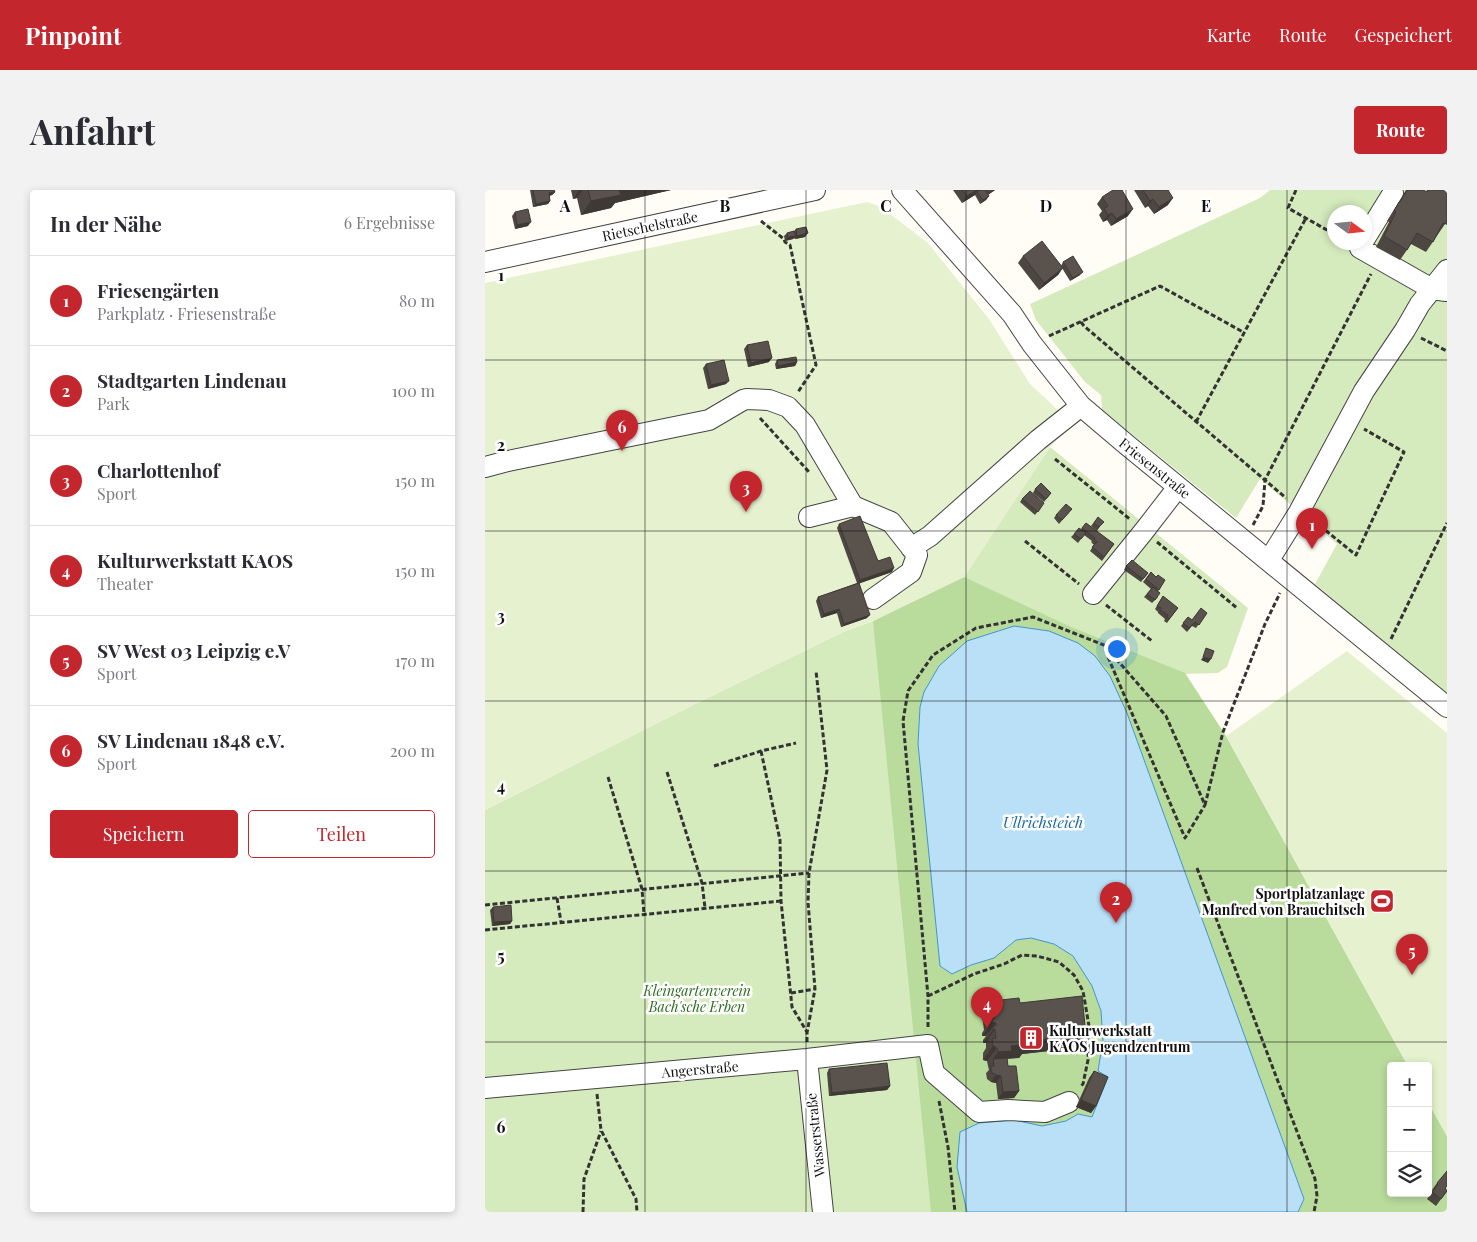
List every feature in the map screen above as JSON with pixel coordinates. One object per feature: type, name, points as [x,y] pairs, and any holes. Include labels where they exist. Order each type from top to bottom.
[{"type":"street","name":"Rietschelstraße","points":[[485,262],[815,190]]},
{"type":"street","name":"Friesenstraße","points":[[901,190],[1012,314],[1032,344],[1081,406],[1447,707]]},
{"type":"street","points":[[1372,228],[1393,194]]},
{"type":"street","points":[[1363,250],[1440,290]]},
{"type":"street","points":[[1269,560],[1300,510],[1364,391],[1420,304],[1440,290],[1447,270]]},
{"type":"street","points":[[485,467],[709,420],[743,400],[769,400],[788,407],[805,424],[853,506],[891,522],[917,555],[911,572],[873,599]]},
{"type":"street","points":[[911,548],[930,536],[1038,440],[1081,406]]},
{"type":"street","points":[[1093,594],[1145,532],[1178,487]]},
{"type":"street","points":[[809,517],[853,506]]},
{"type":"street","points":[[922,1046],[934,1073],[979,1112],[1008,1110],[1045,1112],[1069,1102]]},
{"type":"street","name":"Angerstraße","points":[[485,1088],[807,1059],[922,1046]]},
{"type":"street","name":"Wasserstraße","points":[[807,1059],[823,1212]]},
{"type":"path","points":[[1296,190],[1288,208],[1327,230]]},
{"type":"path","points":[[743,206],[790,246],[816,365],[788,407]]},
{"type":"path","points":[[1196,422],[1306,218]]},
{"type":"path","points":[[1244,541],[1263,506],[1265,480],[1379,259]]},
{"type":"path","points":[[1032,344],[1160,286],[1243,332]]},
{"type":"path","points":[[1081,322],[1196,422],[1356,555],[1404,452],[1348,420]]},
{"type":"path","points":[[1405,330],[1447,351]]},
{"type":"path","points":[[743,400],[816,479]]},
{"type":"path","points":[[1055,459],[1237,608]]},
{"type":"path","points":[[1383,654],[1447,523]]},
{"type":"path","points":[[1025,541],[1152,642]]},
{"type":"path","points":[[1104,645],[1185,838],[1205,805],[1223,732],[1265,624],[1289,577]]},
{"type":"path","points":[[922,1046],[928,996],[903,721],[908,691],[933,655],[976,628],[1033,617],[1104,645],[1166,716],[1205,805]]},
{"type":"path","points":[[807,1059],[807,1033],[815,990],[808,902],[809,873],[827,770],[816,671]]},
{"type":"path","points":[[713,766],[761,751],[796,743]]},
{"type":"path","points":[[761,751],[780,840],[781,901],[792,1007],[807,1033]]},
{"type":"path","points":[[667,772],[702,883],[705,908]]},
{"type":"path","points":[[608,777],[641,889],[644,914]]},
{"type":"path","points":[[1197,868],[1315,1179],[1317,1196],[1314,1212]]},
{"type":"path","points":[[485,905],[809,873]]},
{"type":"path","points":[[557,898],[561,922]]},
{"type":"path","points":[[485,930],[781,901]]},
{"type":"path","points":[[928,996],[974,974],[1004,964],[1022,955],[1037,956],[1059,962],[1074,975],[1083,991],[1089,1026],[1088,1060],[1083,1084],[1069,1102]]},
{"type":"path","points":[[791,993],[815,990]]},
{"type":"path","points":[[934,1073],[948,1146],[955,1212]]},
{"type":"path","points":[[595,1079],[601,1130],[636,1199],[637,1212]]},
{"type":"path","points":[[583,1212],[584,1179],[601,1130]]},
{"type":"green space","points":[[1270,190],[1447,190],[1447,695],[1315,584],[1337,544],[1260,479],[1236,518],[1102,410],[1101,395],[1085,382],[1036,320],[1030,304],[1260,198]]},
{"type":"green space","points":[[867,202],[881,207],[928,243],[989,319],[1030,384],[1073,424],[1050,447],[964,577],[873,621],[843,632],[485,810],[485,283]]},
{"type":"green space","name":"Kleingartenverein Bach'sche Erben","points":[[1050,447],[1248,608],[1227,667],[1218,673],[1185,674],[1223,732],[1389,1062],[1387,1062],[1387,1197],[1395,1197],[1408,1212],[485,1212],[485,810],[843,632],[873,621],[964,577]]},
{"type":"green space","points":[[964,577],[1071,627],[1185,673],[1226,736],[1406,1062],[1387,1062],[1387,1197],[1432,1197],[1432,1109],[1447,1136],[1447,1212],[1298,1212],[1304,1199],[1127,713],[1110,677],[1095,656],[924,692],[920,707],[918,744],[940,966],[952,974],[971,965],[994,958],[1016,940],[1032,938],[1054,944],[1073,956],[1092,986],[1101,1011],[1103,1040],[1099,1071],[1108,1077],[1092,1117],[1078,1114],[1066,1121],[1042,1126],[1014,1120],[957,1167],[967,1212],[931,1212],[873,621]]},
{"type":"green space","name":"Sportplatzanlage Manfred von Brauchitsch","points":[[1347,651],[1447,733],[1447,1136],[1432,1109],[1432,1062],[1406,1062],[1226,736]]},
{"type":"water","name":"Ullrichsteich","points":[[1014,626],[1049,631],[1078,643],[1095,656],[1110,676],[1127,713],[1304,1199],[1298,1212],[967,1212],[957,1167],[960,1132],[979,1123],[1014,1120],[1042,1126],[1066,1121],[1078,1114],[1092,1117],[1108,1077],[1098,1071],[1103,1040],[1101,1011],[1092,986],[1073,956],[1054,944],[1031,938],[1016,940],[994,958],[971,965],[952,974],[940,966],[918,744],[920,707],[924,692],[939,666],[967,641]]},
{"type":"building","points":[[533,190],[554,190],[555,192],[549,193],[550,201],[536,204]]},
{"type":"building","points":[[588,190],[619,190],[621,195],[591,201]]},
{"type":"building","points":[[962,190],[977,190],[967,196]]},
{"type":"building","points":[[985,190],[989,196],[983,200],[977,192]]},
{"type":"building","points":[[1113,190],[1122,190],[1133,209],[1116,219],[1112,213],[1108,215],[1104,208],[1108,206],[1102,197]]},
{"type":"building","points":[[1143,190],[1168,190],[1173,198],[1159,207],[1153,199],[1150,201]]},
{"type":"building","points":[[1407,190],[1423,190],[1427,192],[1428,190],[1447,190],[1447,220],[1445,224],[1443,223],[1433,242],[1417,233],[1407,250],[1384,236],[1396,212],[1394,211]]},
{"type":"building","points":[[528,209],[531,222],[517,225],[515,212]]},
{"type":"building","points":[[806,227],[808,233],[797,236],[796,229]]},
{"type":"building","points":[[794,231],[796,236],[788,237],[787,233]]},
{"type":"building","points":[[1042,241],[1063,268],[1044,283],[1023,256]]},
{"type":"building","points":[[1073,256],[1083,272],[1073,278],[1063,262]]},
{"type":"building","points":[[768,341],[772,358],[751,363],[747,345]]},
{"type":"building","points":[[796,357],[797,362],[778,366],[777,360]]},
{"type":"building","points":[[724,360],[729,381],[711,385],[706,364]]},
{"type":"building","points":[[1041,483],[1051,493],[1046,499],[1035,489]]},
{"type":"building","points":[[1030,491],[1044,503],[1038,512],[1022,499]]},
{"type":"building","points":[[1066,504],[1072,509],[1062,520],[1056,515]]},
{"type":"building","points":[[860,516],[878,561],[890,557],[894,568],[860,580],[839,524]]},
{"type":"building","points":[[1098,517],[1104,522],[1099,527],[1094,523]]},
{"type":"building","points":[[1086,523],[1114,544],[1104,557],[1092,547],[1097,542],[1095,538],[1082,528]]},
{"type":"building","points":[[1079,528],[1086,533],[1081,539],[1074,534]]},
{"type":"building","points":[[1132,560],[1148,573],[1143,579],[1126,566]]},
{"type":"building","points":[[1151,572],[1156,577],[1158,575],[1165,580],[1159,590],[1146,579]]},
{"type":"building","points":[[859,583],[870,615],[844,624],[839,609],[824,614],[818,597]]},
{"type":"building","points":[[1153,587],[1160,593],[1155,600],[1147,594]]},
{"type":"building","points":[[1163,596],[1178,608],[1169,619],[1168,615],[1157,606]]},
{"type":"building","points":[[1201,608],[1207,613],[1199,625],[1195,622],[1189,628],[1183,623],[1188,617],[1192,620]]},
{"type":"building","points":[[1206,648],[1214,651],[1211,659],[1203,657]]},
{"type":"building","points":[[511,905],[512,921],[494,922],[493,907]]},
{"type":"building","name":"Kulturwerkstatt KAOS Jugendzentrum","points":[[1082,996],[1086,1035],[1028,1041],[1028,1044],[1011,1046],[1012,1051],[998,1052],[997,1048],[993,1046],[992,1039],[996,1038],[993,1027],[996,1023],[992,1022],[992,1019],[994,1019],[992,1001],[1019,998],[1020,1003]]},
{"type":"building","points":[[1007,1058],[1008,1066],[1016,1066],[1019,1091],[1003,1092],[1001,1076],[991,1072],[991,1066],[994,1066],[993,1059]]},
{"type":"building","points":[[887,1063],[890,1086],[832,1093],[829,1069]]},
{"type":"building","points":[[1094,1071],[1108,1077],[1096,1106],[1081,1100]]},
{"type":"building","points":[[1447,1171],[1447,1186],[1445,1188],[1447,1191],[1441,1199],[1432,1192]]},
{"type":"place","name":"SV Lindenau 1848 e.V.","points":[[622,451]]},
{"type":"place","name":"Charlottenhof","points":[[746,512]]},
{"type":"place","name":"Friesengärten","points":[[1312,549]]},
{"type":"place","name":"Sportplatzanlage Manfred von Brauchitsch","points":[[1382,901]]},
{"type":"place","name":"Stadtgarten Lindenau","points":[[1116,923]]},
{"type":"place","name":"SV West 03 Leipzig e.V","points":[[1412,975]]},
{"type":"place","name":"Kulturwerkstatt KAOS","points":[[987,1028]]},
{"type":"place","name":"Kulturwerkstatt KAOS Jugendzentrum","points":[[1031,1038]]}]
